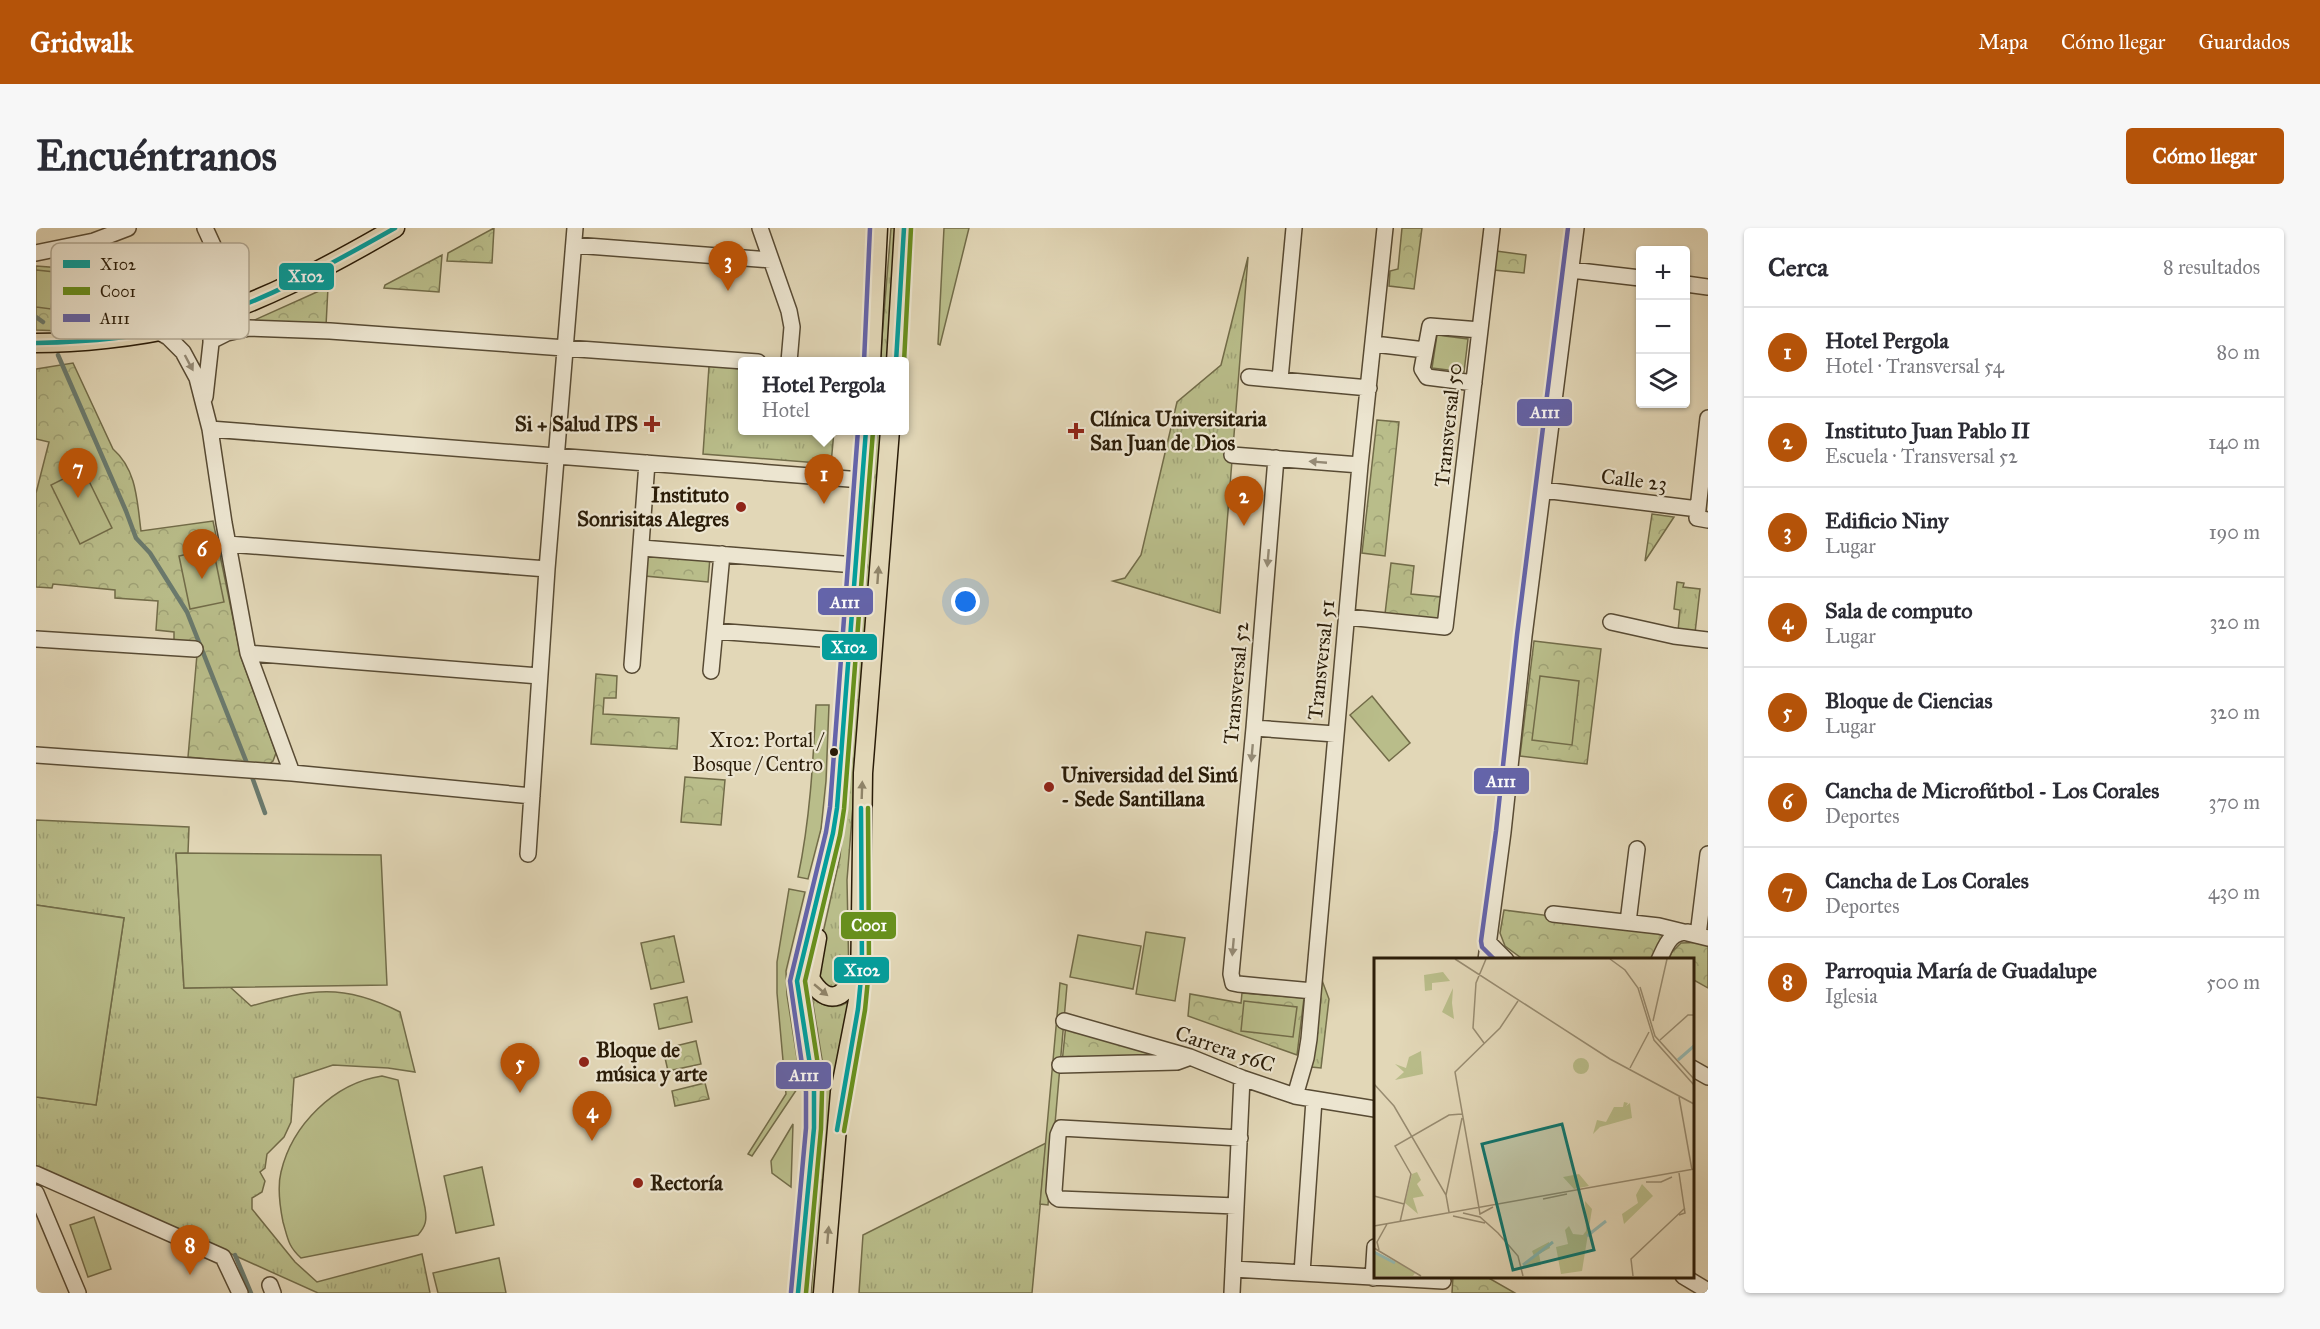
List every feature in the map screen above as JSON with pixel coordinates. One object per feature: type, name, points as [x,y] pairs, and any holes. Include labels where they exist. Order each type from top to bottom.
[{"type":"main road","points":[[249,301],[292,284],[395,228]]},
{"type":"main road","points":[[871,357],[878,228]]},
{"type":"main road","points":[[896,357],[904,228]]},
{"type":"main road","points":[[36,343],[80,339]]},
{"type":"main road","points":[[866,435],[833,833],[810,978],[818,991],[829,996],[846,992],[853,977],[855,885],[890,435]]},
{"type":"main road","points":[[823,1293],[840,1092],[861,980],[861,819]]},
{"type":"main road","points":[[798,1293],[814,1128],[814,1091],[797,981],[833,833]]},
{"type":"street","points":[[85,243],[128,228]]},
{"type":"street","points":[[205,228],[212,243]]},
{"type":"street","points":[[528,854],[547,569],[575,228]]},
{"type":"street","points":[[760,228],[789,311],[792,327],[789,357]]},
{"type":"street","points":[[1280,379],[1294,228]]},
{"type":"street","name":"Transversal 51","points":[[1295,1096],[1306,1058],[1313,991],[1360,465],[1385,228]]},
{"type":"street","name":"Transversal 50","points":[[1347,617],[1445,627],[1492,228]]},
{"type":"street","points":[[1486,958],[1503,832],[1524,636],[1576,228]]},
{"type":"street","points":[[36,237],[38,253]]},
{"type":"street","points":[[574,245],[771,260]]},
{"type":"street","points":[[1571,270],[1636,277]]},
{"type":"street","points":[[1690,284],[1708,286]]},
{"type":"street","points":[[1474,383],[1425,375],[1422,369],[1428,328],[1432,325],[1480,330]]},
{"type":"street","points":[[249,328],[330,331],[738,361]]},
{"type":"street","points":[[170,339],[183,352],[197,378],[210,429],[248,653],[292,773]]},
{"type":"street","points":[[204,406],[211,341],[215,339]]},
{"type":"street","points":[[1374,344],[1425,350]]},
{"type":"street","points":[[1249,377],[1369,388]]},
{"type":"street","points":[[1703,514],[1708,418]]},
{"type":"street","points":[[210,429],[862,480]]},
{"type":"street","points":[[1232,455],[1360,465]]},
{"type":"street","name":"Transversal 52","points":[[1276,458],[1231,974],[1233,983],[1313,991]]},
{"type":"street","points":[[632,665],[647,463]]},
{"type":"street","name":"Calle 23","points":[[1543,490],[1703,514]]},
{"type":"street","points":[[228,544],[547,569]]},
{"type":"street","points":[[642,548],[855,565]]},
{"type":"street","points":[[711,671],[722,554]]},
{"type":"street","points":[[1611,622],[1674,636],[1708,640]]},
{"type":"street","points":[[716,631],[849,641]]},
{"type":"street","points":[[36,639],[195,649]]},
{"type":"street","points":[[248,653],[539,676]]},
{"type":"street","points":[[1254,728],[1335,734]]},
{"type":"street","points":[[36,755],[292,773],[532,796]]},
{"type":"street","points":[[1628,922],[1637,849]]},
{"type":"street","points":[[1698,935],[1708,854]]},
{"type":"street","points":[[1553,914],[1628,922],[1698,935]]},
{"type":"street","points":[[1660,958],[1670,937],[1680,932],[1698,935]]},
{"type":"street","points":[[1488,942],[1504,958]]},
{"type":"street","name":"Carrera 56C","points":[[1064,1021],[1190,1057],[1295,1096],[1374,1109]]},
{"type":"street","points":[[1060,1065],[1177,1062],[1190,1057]]},
{"type":"street","points":[[1693,1069],[1708,1077]]},
{"type":"street","points":[[1232,1293],[1242,1078]]},
{"type":"street","points":[[1302,1273],[1314,1100]]},
{"type":"street","points":[[1236,1206],[1059,1199],[1054,1191],[1058,1136],[1061,1128],[1239,1138]]},
{"type":"street","points":[[36,1174],[223,1257],[240,1293]]},
{"type":"street","points":[[36,1193],[78,1293]]},
{"type":"street","points":[[1373,1278],[1374,1262]]},
{"type":"street","points":[[1233,1269],[1443,1284]]},
{"type":"street","points":[[1686,1278],[1708,1291]]},
{"type":"green space","points":[[494,228],[492,263],[447,261],[448,253]]},
{"type":"green space","points":[[891,228],[897,228],[888,357],[880,357]]},
{"type":"green space","points":[[944,228],[969,228],[940,345],[938,344]]},
{"type":"green space","points":[[1402,228],[1422,228],[1414,289],[1389,286],[1390,271],[1398,269]]},
{"type":"green space","points":[[1496,251],[1526,255],[1524,273],[1494,270]]},
{"type":"green space","points":[[442,255],[439,292],[384,288],[385,285]]},
{"type":"green space","points":[[1248,257],[1220,613],[1113,581],[1125,578],[1141,555],[1177,402],[1221,365]]},
{"type":"green space","points":[[36,266],[51,267],[51,331],[36,330]]},
{"type":"green space","points":[[36,270],[51,272],[51,309],[36,307]]},
{"type":"green space","points":[[328,287],[326,326],[250,322]]},
{"type":"green space","points":[[1437,335],[1468,339],[1464,372],[1432,368]]},
{"type":"green space","points":[[73,363],[113,449],[127,466],[137,497],[141,531],[213,521],[241,657],[276,753],[273,761],[268,765],[188,757],[198,643],[174,641],[174,632],[156,630],[158,601],[115,598],[115,590],[53,584],[52,588],[36,587],[36,493],[49,442],[36,439],[36,369]]},
{"type":"green space","points":[[709,366],[738,369],[738,435],[834,435],[831,464],[703,454]]},
{"type":"green space","points":[[1377,420],[1399,422],[1385,556],[1362,553]]},
{"type":"green space","points":[[875,435],[883,435],[847,880],[849,980],[831,992],[814,973],[840,857]]},
{"type":"green space","points":[[83,469],[112,528],[80,544],[51,485]]},
{"type":"green space","points":[[1652,514],[1674,517],[1645,561]]},
{"type":"green space","points":[[213,548],[224,602],[190,609],[179,556]]},
{"type":"green space","points":[[648,552],[710,557],[708,582],[645,576]]},
{"type":"green space","points":[[1391,563],[1414,566],[1411,594],[1442,597],[1439,620],[1385,614]]},
{"type":"green space","points":[[1677,582],[1684,583],[1683,587],[1700,589],[1695,633],[1678,631],[1680,610],[1674,609]]},
{"type":"green space","points":[[1534,641],[1601,649],[1587,764],[1520,756]]},
{"type":"green space","points":[[596,674],[617,676],[616,698],[604,698],[603,714],[679,718],[677,749],[591,744]]},
{"type":"green space","points":[[1540,676],[1579,681],[1572,745],[1532,740]]},
{"type":"green space","points":[[1372,696],[1410,743],[1389,761],[1350,715]]},
{"type":"green space","points":[[816,705],[829,705],[826,781],[821,829],[808,879],[798,877],[808,813]]},
{"type":"green space","points":[[685,777],[725,780],[721,825],[681,822]]},
{"type":"green space","points":[[36,820],[189,827],[188,853],[176,854],[184,988],[230,987],[251,1006],[309,993],[344,993],[361,996],[400,1012],[415,1072],[333,1065],[294,1078],[291,1122],[284,1137],[267,1154],[265,1168],[260,1172],[265,1181],[262,1192],[252,1198],[252,1209],[295,1262],[317,1282],[422,1254],[430,1293],[318,1293],[36,1166],[36,1097],[96,1105],[124,918],[36,905]]},
{"type":"green space","points":[[176,853],[381,855],[387,985],[184,988]]},
{"type":"green space","points":[[789,889],[805,892],[786,971],[787,995],[801,1083],[752,1156],[748,1154],[786,1094],[777,993],[777,962]]},
{"type":"green space","points":[[36,905],[124,918],[96,1105],[36,1097]]},
{"type":"green space","points":[[1504,910],[1665,931],[1655,958],[1521,958],[1505,946],[1500,933]]},
{"type":"green space","points":[[1146,932],[1185,938],[1175,1001],[1136,994]]},
{"type":"green space","points":[[1078,935],[1141,946],[1133,989],[1070,977]]},
{"type":"green space","points":[[674,936],[684,982],[651,989],[641,943]]},
{"type":"green space","points":[[1708,942],[1708,988],[1693,980],[1693,958],[1670,958],[1671,953],[1681,943]]},
{"type":"green space","points":[[1320,975],[1329,999],[1321,1068],[1311,1067]]},
{"type":"green space","points":[[1060,983],[1067,985],[1048,1205],[1040,1204]]},
{"type":"green space","points":[[1242,993],[1304,998],[1297,1055],[1188,1016],[1190,994],[1241,1003]]},
{"type":"green space","points":[[687,997],[692,1022],[659,1029],[654,1004]]},
{"type":"green space","points":[[812,998],[822,1004],[832,1006],[852,1000],[817,1293],[811,1293],[826,1084]]},
{"type":"green space","points":[[1244,1001],[1297,1007],[1293,1037],[1241,1031]]},
{"type":"green space","points":[[1066,1024],[1177,1057],[1062,1063]]},
{"type":"green space","points":[[696,1041],[701,1064],[668,1071],[663,1049]]},
{"type":"green space","points":[[382,1076],[398,1080],[425,1208],[424,1226],[418,1235],[301,1258],[289,1242],[281,1210],[280,1178],[287,1155],[305,1123],[332,1097],[364,1080]]},
{"type":"green space","points":[[705,1083],[709,1099],[675,1106],[672,1091]]},
{"type":"green space","points":[[793,1124],[791,1187],[772,1173],[771,1161]]},
{"type":"green space","points":[[1046,1143],[1032,1293],[859,1293],[863,1235]]},
{"type":"green space","points":[[482,1167],[494,1225],[456,1233],[444,1176]]},
{"type":"green space","points":[[94,1217],[111,1269],[88,1277],[70,1225]]},
{"type":"green space","points":[[499,1258],[506,1293],[438,1293],[433,1273]]},
{"type":"green space","points":[[1453,1278],[1489,1278],[1515,1293],[1452,1293]]},
{"type":"waterway","points":[[36,317],[43,322]]},
{"type":"waterway","points":[[58,355],[136,538],[150,553],[187,612],[248,766]]},
{"type":"waterway","points":[[251,774],[265,813]]},
{"type":"waterway","points":[[235,1255],[251,1293]]},
{"type":"transit line","name":"X102","points":[[249,303],[289,285],[395,228]]},
{"type":"transit line","name":"A111","points":[[864,357],[870,228]]},
{"type":"transit line","name":"X102","points":[[896,357],[904,228]]},
{"type":"transit line","name":"C001","points":[[904,357],[911,228]]},
{"type":"transit line","name":"A111","points":[[1493,958],[1482,947],[1481,941],[1568,228]]},
{"type":"transit line","name":"X102","points":[[36,343],[107,339]]},
{"type":"transit line","name":"A111","points":[[791,1292],[806,1128],[806,1092],[790,981],[830,807],[858,435]]},
{"type":"transit line","name":"X102","points":[[798,1293],[814,1128],[814,1091],[797,981],[837,808],[866,435]]},
{"type":"transit line","name":"C001","points":[[806,1293],[821,1129],[822,1091],[805,981],[840,835],[844,809],[873,435]]},
{"type":"transit line","name":"X102","points":[[837,1130],[858,1009],[862,968],[861,808]]},
{"type":"transit line","name":"C001","points":[[844,1131],[865,1010],[869,969],[868,808]]},
{"type":"place","name":"Edificio Niny","points":[[728,291]]},
{"type":"place","name":"Si + Salud IPS","points":[[652,424]]},
{"type":"place","name":"Clínica Universitaria San Juan de Dios","points":[[1076,431]]},
{"type":"place","name":"Cancha de Los Corales","points":[[78,498]]},
{"type":"place","name":"Hotel Pergola","points":[[824,504]]},
{"type":"place","name":"Instituto Sonrisitas Alegres","points":[[741,507]]},
{"type":"place","name":"Instituto Juan Pablo II","points":[[1244,526]]},
{"type":"place","name":"Cancha de Microfútbol - Los Corales","points":[[202,579]]},
{"type":"place","name":"X102: Portal / Bosque / Centro","points":[[834,752]]},
{"type":"place","name":"Universidad del Sinú - Sede Santillana","points":[[1049,787]]},
{"type":"place","name":"Bloque de música y arte","points":[[584,1062]]},
{"type":"place","name":"Bloque de Ciencias","points":[[520,1093]]},
{"type":"place","name":"Sala de computo","points":[[592,1141]]},
{"type":"place","name":"Rectoría","points":[[638,1183]]},
{"type":"place","name":"Parroquia María de Guadalupe","points":[[190,1275]]}]
